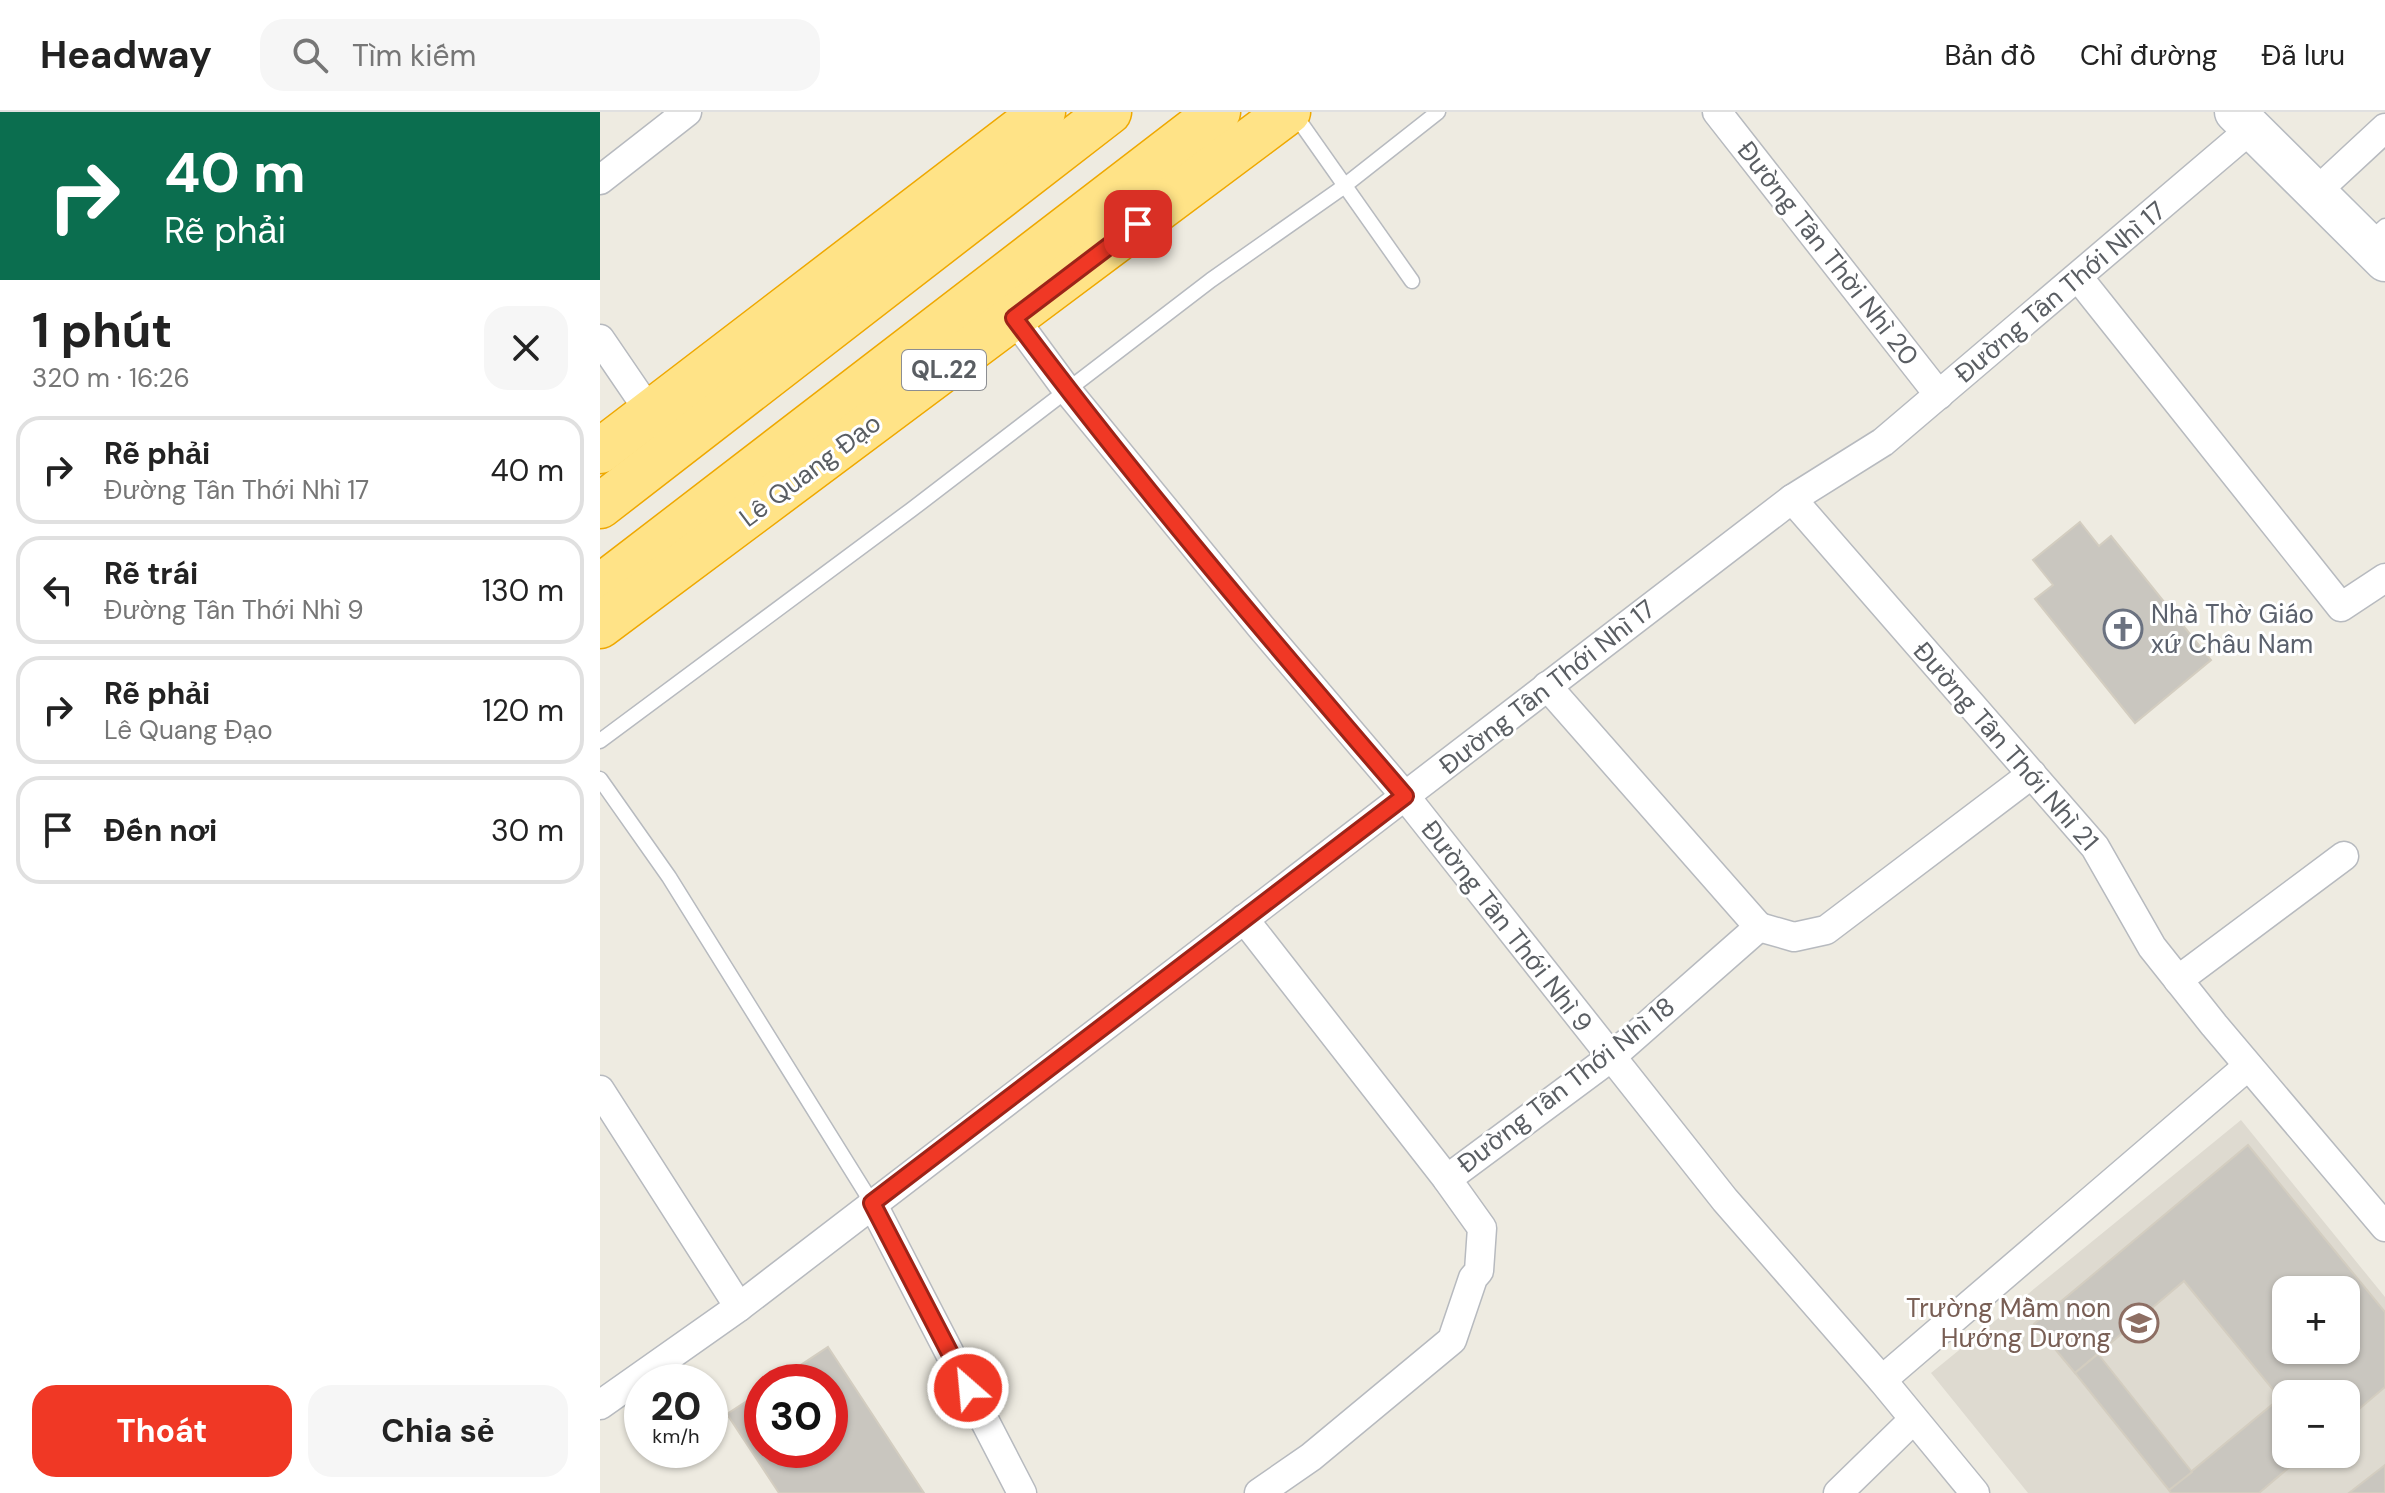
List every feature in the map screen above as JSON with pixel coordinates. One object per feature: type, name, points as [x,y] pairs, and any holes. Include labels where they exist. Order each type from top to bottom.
[{"type":"highway","points":[[600,451],[1043,112]]},
{"type":"highway","points":[[600,506],[1109,112]]},
{"type":"highway","name":"Lê Quang Đạo","points":[[600,587],[1218,112]]},
{"type":"highway","name":"Lê Quang Đạo","points":[[600,626],[1290,112]]},
{"type":"street","points":[[600,180],[687,112]]},
{"type":"street","name":"Đường Tân Thời Nhì 20","points":[[1717,112],[1939,395]]},
{"type":"street","points":[[2243,120],[2316,192],[2379,243]]},
{"type":"street","name":"Đường Tân Thới Nhì 17","points":[[600,1405],[739,1307],[1792,499],[1883,442],[2078,277],[2243,120]]},
{"type":"street","points":[[2316,192],[2385,128]]},
{"type":"street","points":[[2078,277],[2341,607],[2385,578]]},
{"type":"street","name":"Đường Tân Thới Nhì 9","points":[[1014,318],[1067,390],[1261,627],[1405,796],[1725,1200],[1882,1380],[1975,1493]]},
{"type":"street","points":[[600,339],[649,414],[678,446]]},
{"type":"street","name":"Đường Tân Thới Nhì 21","points":[[1792,499],[2095,847],[2152,947],[2385,1227]]},
{"type":"street","points":[[1547,686],[1759,927],[1794,937],[1826,930],[2032,774]]},
{"type":"street","points":[[2178,980],[2344,856]]},
{"type":"street","points":[[1244,919],[1447,1179]]},
{"type":"street","name":"Đường Tân Thới Nhì 18","points":[[1259,1493],[1311,1457],[1452,1340],[1473,1278],[1479,1271],[1482,1228],[1447,1179],[1610,1058],[1759,927]]},
{"type":"street","points":[[1882,1380],[2248,1066]]},
{"type":"street","points":[[600,1090],[739,1307]]},
{"type":"street","points":[[872,1203],[1022,1493]]},
{"type":"street","points":[[1838,1493],[1913,1420]]},
{"type":"lane","points":[[1290,112],[1412,281]]},
{"type":"lane","points":[[600,741],[911,510],[1211,280],[1345,185],[1438,112]]},
{"type":"lane","points":[[600,779],[669,877],[872,1203]]},
{"type":"shaded area","name":"Trường Mầm non Hướng Dương","points":[[2241,1120],[2385,1297],[2385,1493],[2028,1493],[1931,1373]]},
{"type":"building","name":"Nhà Thờ Giáo xứ Châu Nam","points":[[2080,522],[2099,546],[2111,536],[2211,660],[2135,723],[2035,599],[2053,585],[2033,560]]},
{"type":"building","points":[[2248,1145],[2355,1276],[2272,1276],[2272,1364],[2360,1364],[2360,1282],[2385,1312],[2385,1387],[2360,1408],[2360,1380],[2272,1380],[2272,1388],[2184,1281],[2075,1373],[2034,1324]]},
{"type":"building","points":[[828,1347],[839,1364],[802,1364]]},
{"type":"building","points":[[2098,1354],[2192,1472],[2169,1490],[2075,1373]]},
{"type":"building","points":[[848,1377],[924,1493],[779,1493],[763,1468],[848,1468]]},
{"type":"building","points":[[744,1403],[744,1440],[728,1416]]},
{"type":"building","points":[[2272,1405],[2272,1468],[2288,1468],[2259,1493],[2171,1493],[2169,1490]]},
{"type":"building","points":[[2385,1465],[2385,1493],[2349,1493]]},
{"type":"place","name":"Nhà Thờ Giáo xứ Châu Nam","points":[[2123,629]]},
{"type":"place","name":"Trường Mầm non Hướng Dương","points":[[2139,1323]]},
{"type":"route","points":[[968,1388],[872,1203],[1405,796],[1261,627],[1067,390],[1014,318],[1138,224]]}]
